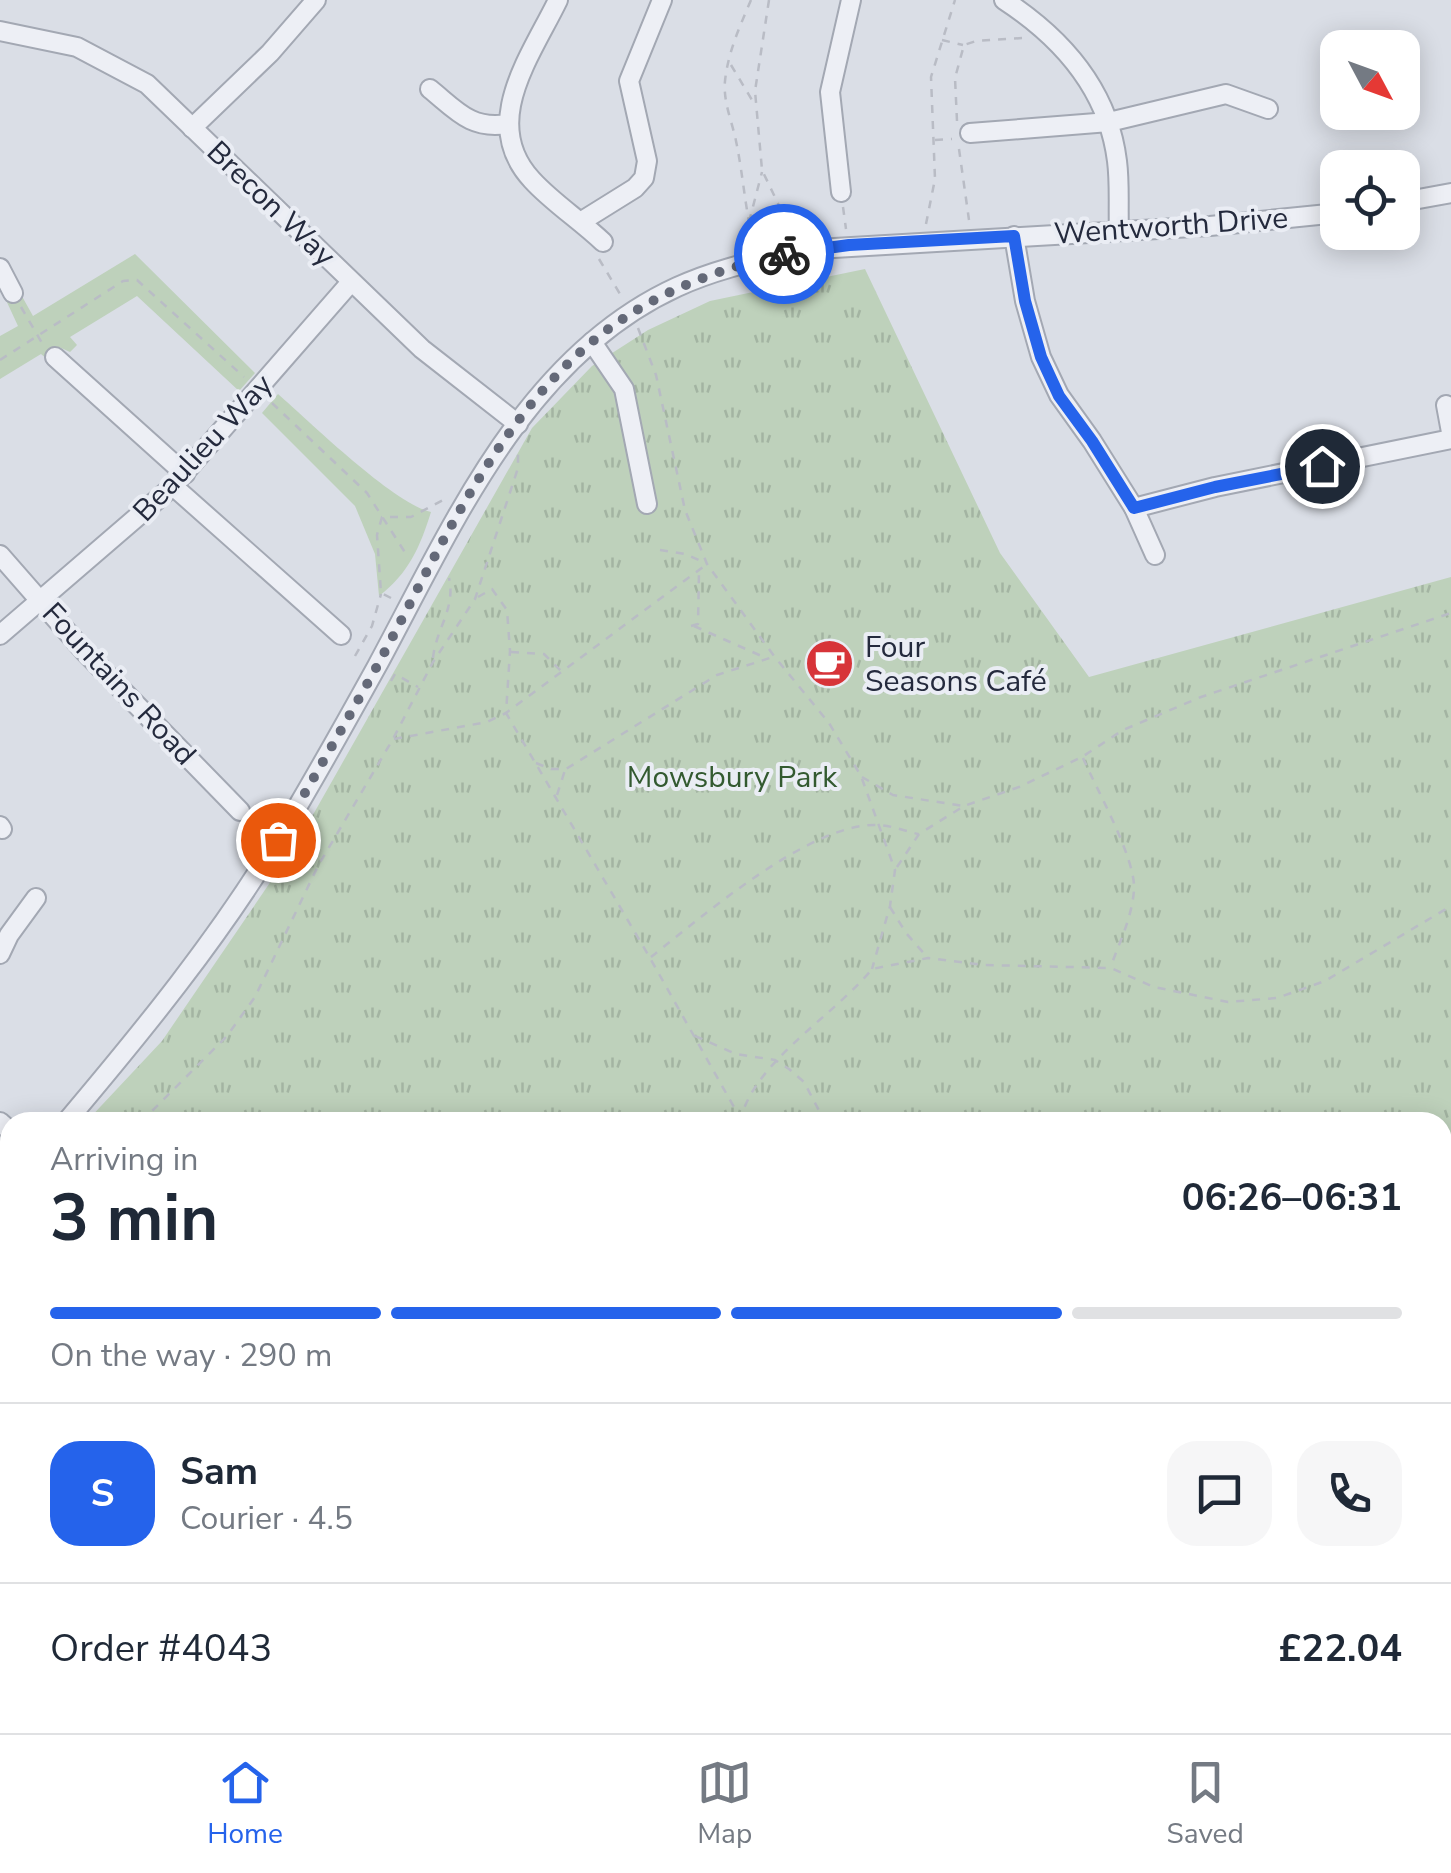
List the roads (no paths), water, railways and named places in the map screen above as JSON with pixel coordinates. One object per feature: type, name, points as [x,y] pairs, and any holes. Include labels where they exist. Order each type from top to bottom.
[{"type":"street","points":[[192,128],[270,53],[316,0]]},
{"type":"street","points":[[558,0],[510,98],[507,124],[515,155],[528,177],[603,242]]},
{"type":"street","points":[[582,221],[644,178],[647,161],[629,82],[662,0]]},
{"type":"street","points":[[841,192],[830,92],[851,0]]},
{"type":"street","points":[[1004,0],[1043,29],[1088,76],[1110,122],[1117,162],[1119,232]]},
{"type":"street","name":"Brecon Way","points":[[0,31],[77,47],[147,84],[422,350],[512,431]]},
{"type":"street","points":[[962,132],[1110,122],[1227,85],[1268,109]]},
{"type":"street","points":[[430,89],[469,121],[488,127],[507,124]]},
{"type":"street","points":[[1420,199],[1451,193]]},
{"type":"street","name":"Wentworth Drive","points":[[74,1112],[210,942],[278,840],[439,547],[512,431],[553,378],[592,342],[632,313],[676,287],[800,250],[1119,232],[1320,215]]},
{"type":"street","points":[[1014,236],[1025,301],[1041,357],[1059,396],[1134,508],[1155,555]]},
{"type":"street","points":[[0,268],[12,293]]},
{"type":"street","name":"Beaulieu Way","points":[[0,635],[179,480],[352,282]]},
{"type":"street","points":[[592,342],[624,389],[647,504]]},
{"type":"street","points":[[55,357],[341,635]]},
{"type":"street","points":[[1134,508],[1451,435],[1446,405]]},
{"type":"street","name":"Fountains Road","points":[[0,555],[84,652],[240,810]]},
{"type":"street","points":[[0,954],[8,935],[36,898]]},
{"type":"place","name":"Four Seasons Café","points":[[830,664]]},
{"type":"park label","name":"Mowsbury Park","points":[[732,777]]}]
